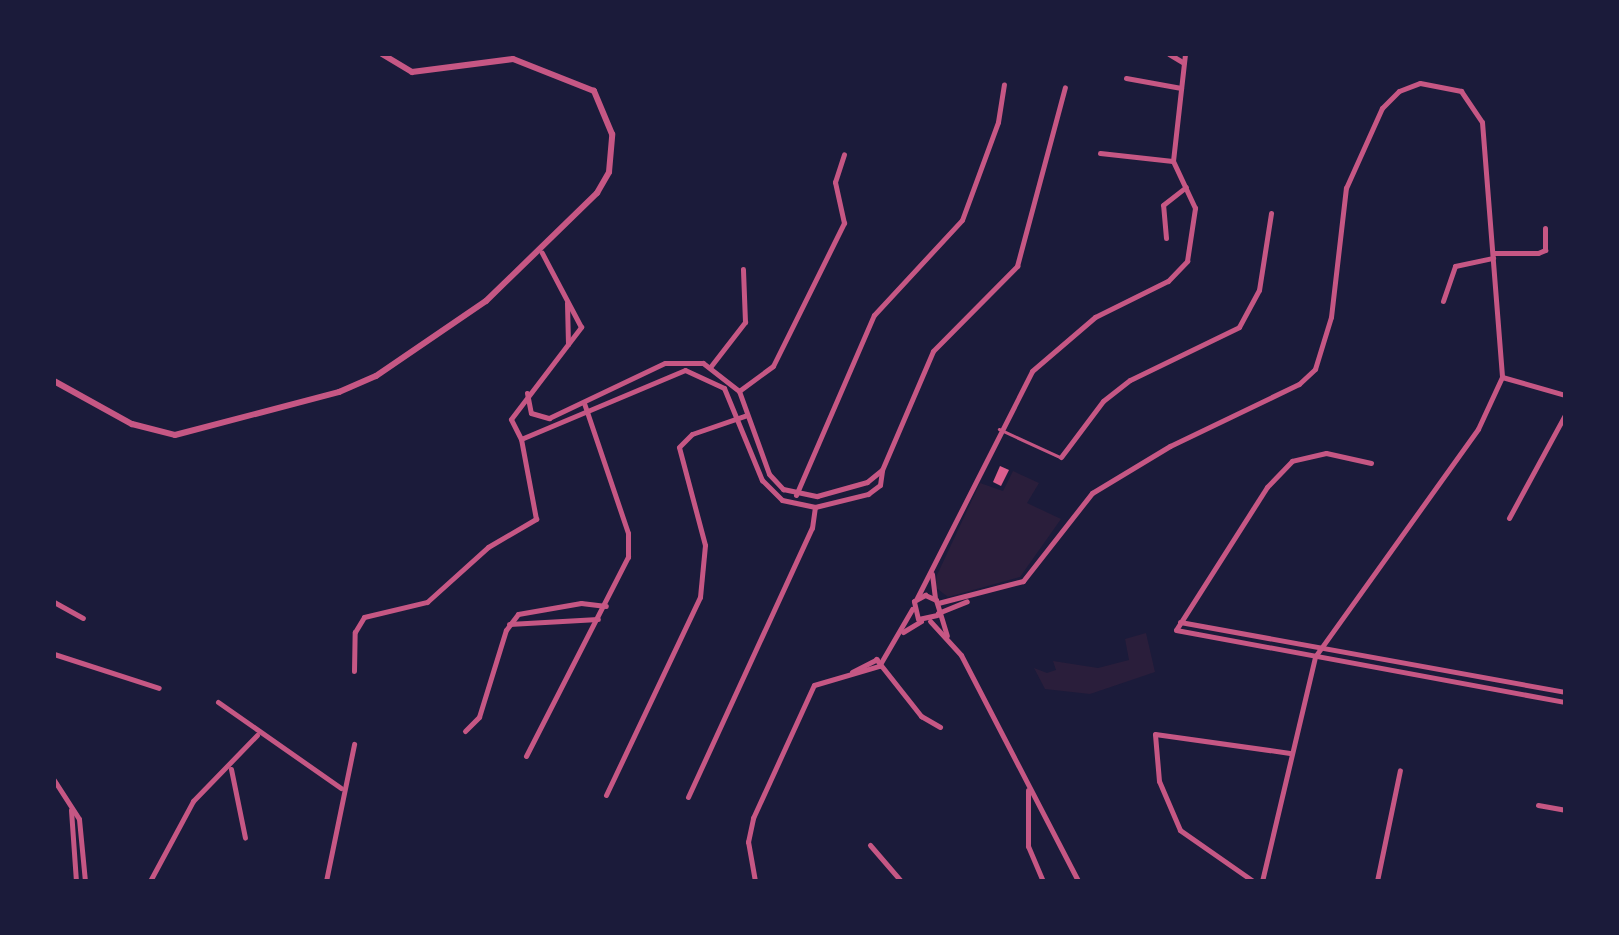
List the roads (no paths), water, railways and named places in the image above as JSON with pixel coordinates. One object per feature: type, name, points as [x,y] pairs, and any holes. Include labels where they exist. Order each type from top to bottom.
[{"type":"street","points":[[54,381],[158,433],[262,415],[376,376],[486,301],[542,253],[610,172],[609,116],[594,91],[513,59],[412,72],[382,54]]},
{"type":"street","points":[[1169,54],[1184,63]]},
{"type":"street","points":[[755,881],[749,832],[780,753],[814,685],[879,666],[886,657],[903,632],[999,429],[1032,371],[1064,339],[1168,281],[1187,261],[1196,222],[1186,187],[1173,161],[1185,54]]},
{"type":"street","points":[[1126,78],[1181,88]]},
{"type":"street","points":[[903,632],[970,599],[1023,581],[1092,493],[1126,470],[1298,384],[1315,369],[1331,317],[1352,167],[1382,108],[1399,91],[1440,82],[1472,104],[1482,122],[1502,377],[1478,429],[1315,657],[1290,753],[1262,881]]},
{"type":"street","points":[[796,495],[874,315],[962,220],[998,122],[1004,84]]},
{"type":"street","points":[[521,439],[685,370],[717,381],[739,418],[770,491],[795,506],[815,507],[874,492],[933,351],[1017,265],[1065,87]]},
{"type":"street","points":[[1100,153],[1173,161]]},
{"type":"street","points":[[739,391],[773,366],[844,223],[835,182],[844,154]]},
{"type":"street","points":[[1166,238],[1163,205],[1186,187]]},
{"type":"street","points":[[1062,457],[1103,401],[1130,380],[1239,327],[1259,289],[1271,213]]},
{"type":"street","points":[[1443,301],[1455,266],[1493,256],[1538,253],[1545,250],[1545,228]]},
{"type":"street","points":[[354,671],[355,632],[364,617],[426,602],[488,547],[531,526],[538,513],[521,439],[511,419],[527,393],[581,327],[542,253]]},
{"type":"street","points":[[711,366],[745,321],[743,269]]},
{"type":"street","points":[[567,303],[568,344]]},
{"type":"street","points":[[527,393],[529,411],[541,418],[584,403],[672,361],[711,366],[739,391],[769,474],[796,495],[836,493],[882,470]]},
{"type":"street","points":[[1502,377],[1565,395]]},
{"type":"street","points":[[526,756],[626,569],[630,543],[584,403]]},
{"type":"street","points":[[606,795],[700,597],[705,545],[678,447],[692,434],[747,415]]},
{"type":"street","points":[[1509,518],[1565,415]]},
{"type":"street","points":[[1180,622],[1565,693],[1563,702],[1176,630],[1180,622],[1266,487],[1292,461],[1326,453],[1371,463]]},
{"type":"street","points":[[688,797],[812,528],[815,507]]},
{"type":"street","points":[[932,574],[938,614],[950,642],[1078,881]]},
{"type":"street","points":[[917,598],[937,601],[970,599]]},
{"type":"street","points":[[54,602],[83,618]]},
{"type":"street","points":[[465,731],[479,717],[509,624],[518,614],[581,603],[606,606]]},
{"type":"street","points":[[912,609],[922,621]]},
{"type":"street","points":[[509,624],[598,619]]},
{"type":"street","points":[[930,621],[950,642]]},
{"type":"street","points":[[54,654],[159,688]]},
{"type":"street","points":[[852,672],[876,659],[886,657]]},
{"type":"street","points":[[876,659],[921,716],[940,727]]},
{"type":"street","points":[[1487,686],[1489,678]]},
{"type":"street","points":[[218,702],[257,735],[341,788]]},
{"type":"street","points":[[1253,881],[1181,830],[1159,781],[1155,734],[1290,753]]},
{"type":"street","points":[[150,881],[194,801],[231,769],[257,735]]},
{"type":"street","points":[[326,881],[341,788],[354,744]]},
{"type":"street","points":[[231,769],[245,838]]},
{"type":"street","points":[[1377,881],[1400,770]]},
{"type":"street","points":[[54,780],[79,819],[85,881]]},
{"type":"street","points":[[1028,790],[1028,846],[1042,881]]},
{"type":"street","points":[[1538,805],[1565,810]]},
{"type":"street","points":[[71,810],[76,881]]},
{"type":"street","points":[[870,845],[901,881]]},
{"type":"lane","points":[[999,429],[1062,457]]}]
